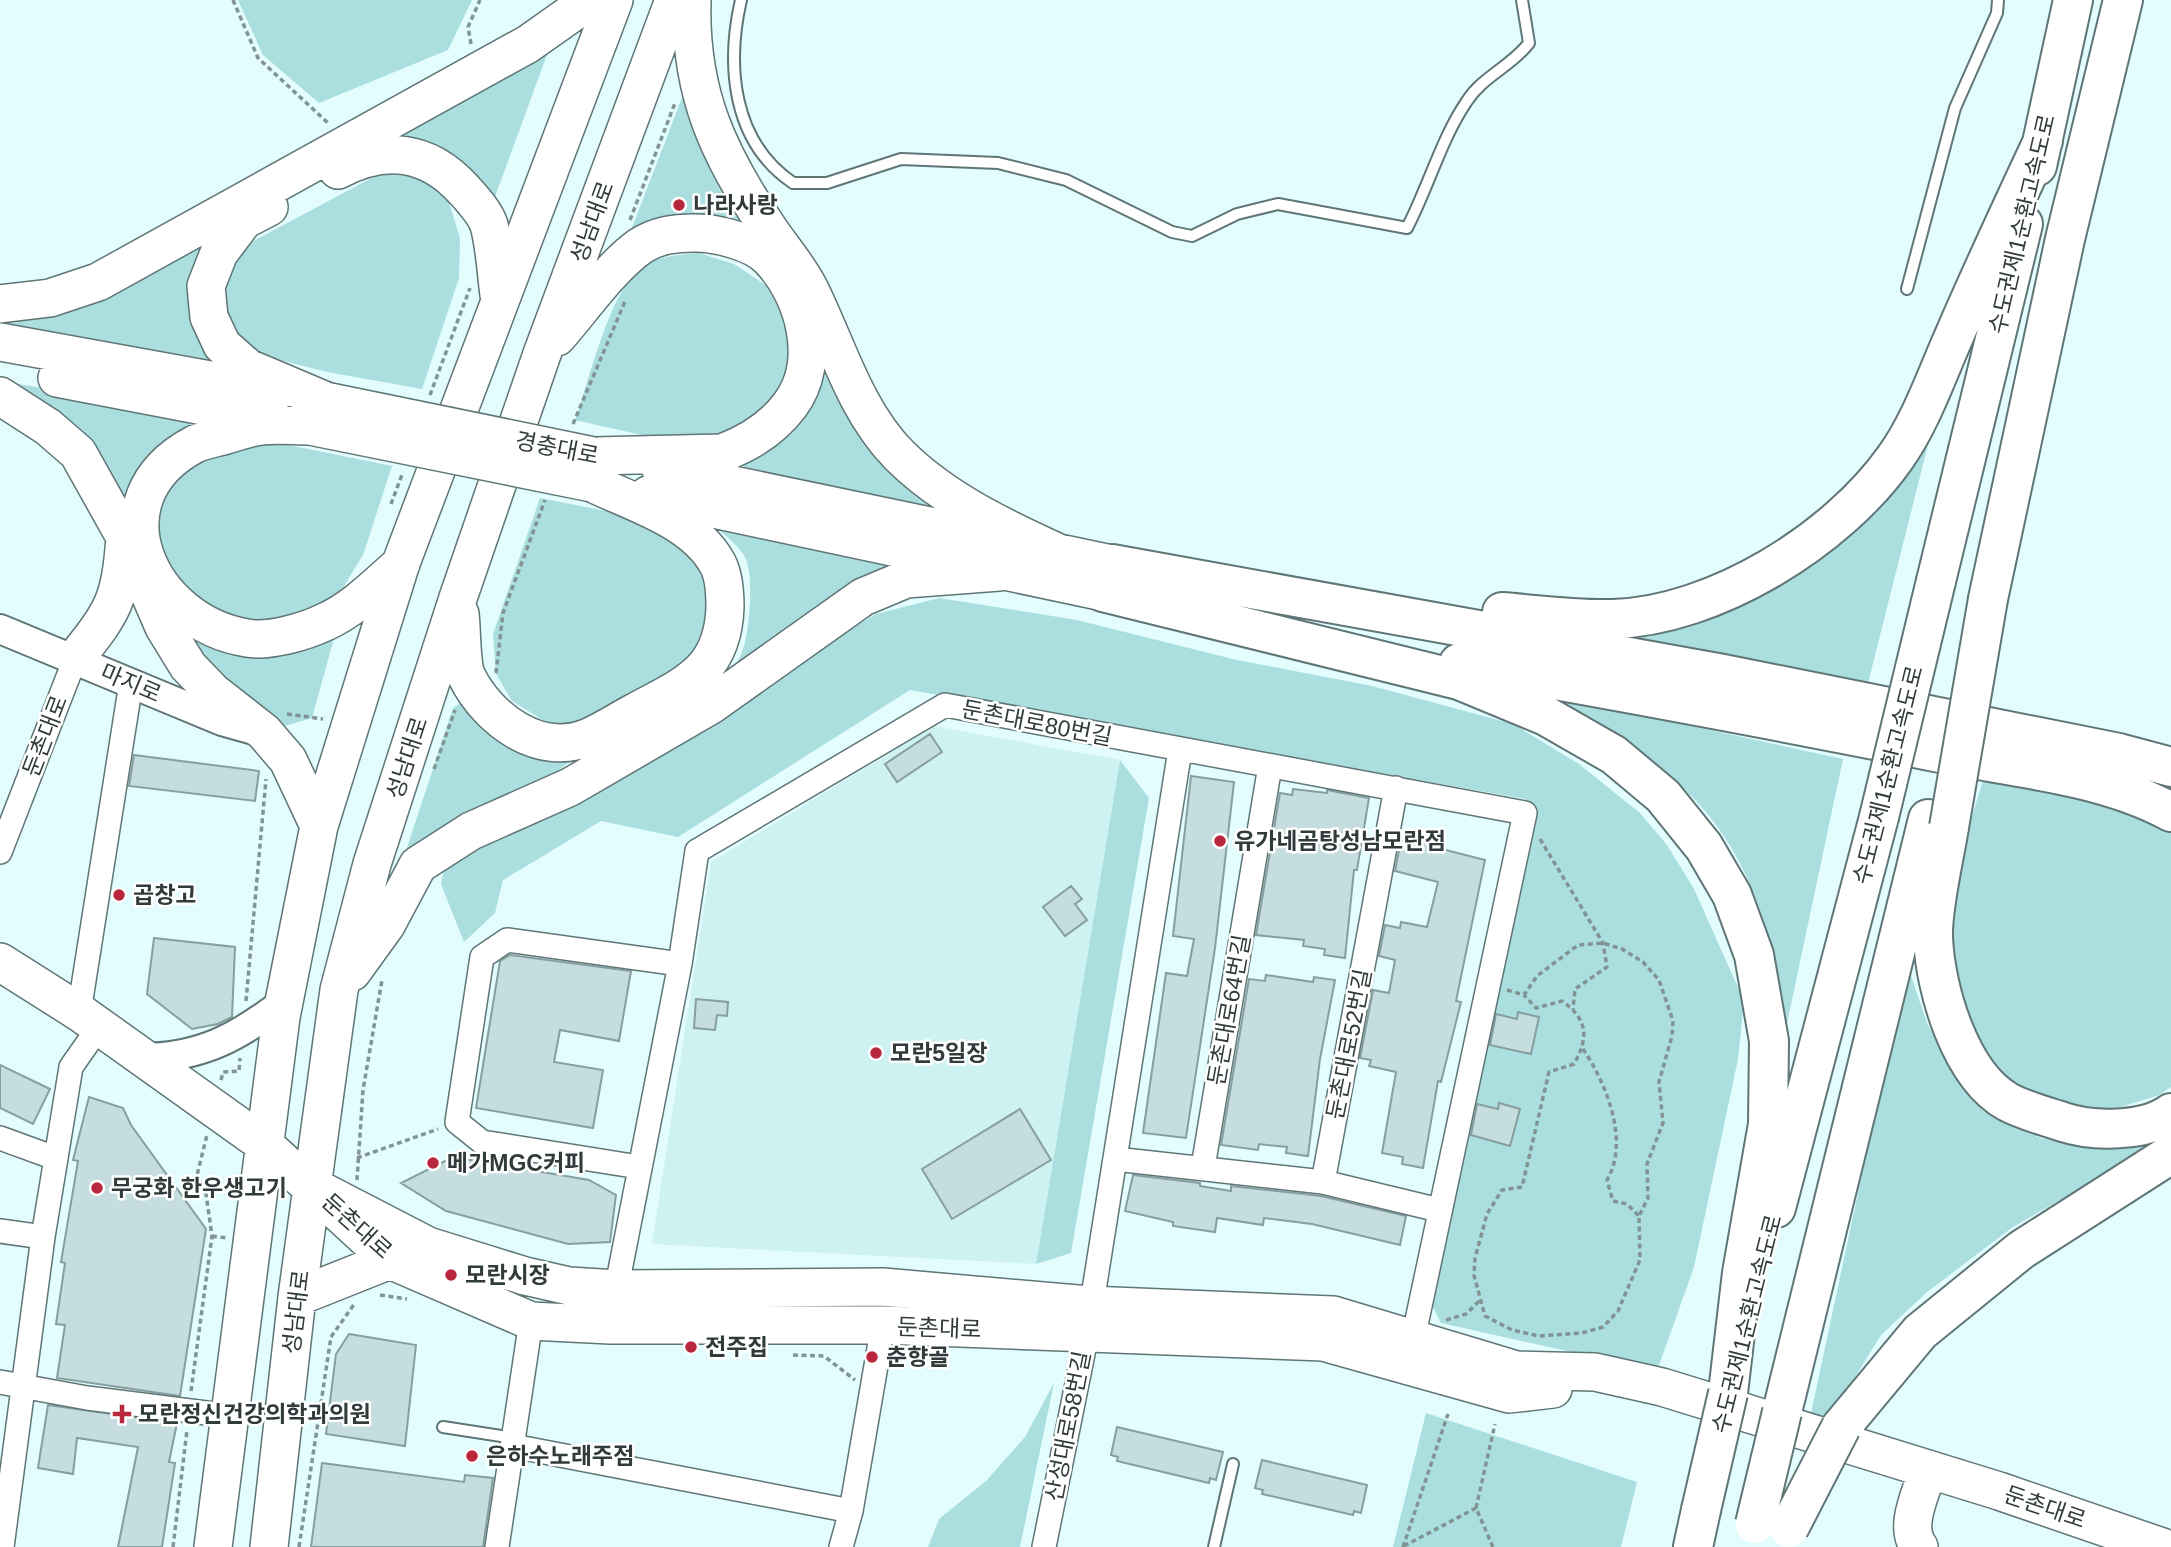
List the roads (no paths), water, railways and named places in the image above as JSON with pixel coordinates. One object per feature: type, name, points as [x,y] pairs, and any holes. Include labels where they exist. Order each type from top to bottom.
[{"type":"highway","name":"수도권제1순환고속도로","points":[[1693,1547],[1728,1393],[1879,817],[2043,141],[2073,0]]},
{"type":"highway","name":"수도권제1순환고속도로","points":[[1769,1537],[1783,1412],[1938,823],[2065,239],[2123,0]]},
{"type":"highway","points":[[1107,578],[1263,594],[1614,619],[1678,609],[1737,585],[1789,557],[1849,510],[1896,457],[1929,392],[2043,141]]},
{"type":"highway","points":[[1107,578],[1240,624],[1459,680],[1546,716],[1614,755],[1663,796],[1704,847],[1731,895],[1754,956],[1769,1041],[1768,1124],[1742,1273],[1728,1393]]},
{"type":"highway","points":[[1263,594],[1723,674],[2119,752],[2171,767]]},
{"type":"highway","points":[[1240,624],[1723,709],[2058,777],[2148,800],[2171,812]]},
{"type":"highway","points":[[1938,823],[1933,936],[1941,996],[1959,1038],[1985,1081],[2007,1101],[2081,1128],[2121,1129],[2171,1113]]},
{"type":"highway","points":[[1769,1537],[1840,1427],[1920,1332],[2021,1250],[2171,1154]]},
{"type":"main road","points":[[0,303],[50,298],[98,282],[528,44],[572,13],[582,0]]},
{"type":"main road","points":[[213,1547],[284,1002],[319,826],[401,563],[614,0]]},
{"type":"main road","name":"성남대로","points":[[269,1547],[297,1297],[339,990],[372,864],[458,598],[542,354],[674,0]]},
{"type":"main road","points":[[692,0],[691,27],[708,121],[727,163],[770,232],[802,275],[832,334],[855,392],[875,427],[931,484],[1019,535],[1061,554]]},
{"type":"main road","points":[[318,414],[248,368],[222,345],[209,317],[206,286],[219,253],[244,220],[356,160],[385,153],[420,158],[453,177],[488,224],[500,296]]},
{"type":"main road","points":[[542,354],[639,247],[668,233],[704,233],[738,241],[768,256],[795,293],[806,332],[805,370],[792,403],[770,428],[740,446],[722,453],[593,469]]},
{"type":"main road","name":"경충대로","points":[[0,342],[318,414],[593,469],[1061,554],[1107,578]]},
{"type":"main road","name":"경충대로","points":[[0,368],[318,414]]},
{"type":"main road","points":[[0,396],[8,398],[48,427],[78,453],[125,537],[164,627],[188,666],[213,692],[275,723],[288,760],[319,826]]},
{"type":"main road","points":[[318,414],[261,425],[196,444],[169,463],[146,491],[138,527],[145,559],[162,591],[187,613],[248,638],[288,634],[324,623],[353,607],[401,563]]},
{"type":"main road","points":[[458,598],[465,674],[506,725],[529,736],[555,742],[586,738],[694,680],[717,653],[724,621],[725,593],[718,562],[694,533],[593,469]]},
{"type":"main road","name":"경충대로","points":[[593,469],[999,572],[1107,578]]},
{"type":"main road","points":[[75,659],[115,604],[121,581],[125,537]]},
{"type":"main road","points":[[339,990],[386,925],[418,865],[471,831],[570,787],[711,705],[863,597],[906,579],[999,572]]},
{"type":"main road","name":"둔촌대로","points":[[0,962],[89,1020],[264,1144],[314,1187],[390,1260],[531,1321],[610,1325],[883,1325],[1334,1315],[1516,1370],[1595,1372],[1662,1387],[1875,1452],[2162,1547]]},
{"type":"main road","name":"둔촌대로","points":[[314,1187],[429,1246],[525,1276],[569,1286],[617,1289],[883,1287],[1088,1320],[1323,1342],[1509,1394],[1552,1389],[1595,1372]]},
{"type":"main road","points":[[297,1297],[390,1260]]},
{"type":"main road","points":[[1919,1547],[1913,1537],[1913,1524],[1928,1469]]},
{"type":"street","name":"마지로","points":[[0,629],[222,721],[275,723]]},
{"type":"street","name":"둔촌대로","points":[[0,852],[75,659]]},
{"type":"street","points":[[2,1537],[55,1158],[71,1067],[89,1020],[131,683]]},
{"type":"street","name":"둔촌대로80번길","points":[[610,1325],[680,964],[696,851],[945,705],[1525,813],[1439,1210]]},
{"type":"street","points":[[1088,1320],[1180,750]]},
{"type":"street","name":"둔촌대로64번길","points":[[1203,1167],[1270,766]]},
{"type":"street","name":"둔촌대로52번길","points":[[1323,1182],[1396,788]]},
{"type":"street","points":[[639,1167],[482,1142],[457,1122],[482,957],[507,940],[680,964]]},
{"type":"street","points":[[144,1058],[176,1057],[202,1050],[243,1031],[284,1002]]},
{"type":"street","points":[[0,1138],[55,1158]]},
{"type":"street","points":[[1115,1159],[1323,1182],[1439,1210],[1413,1339]]},
{"type":"street","points":[[0,1231],[43,1237]]},
{"type":"street","name":"산성대로58번길","points":[[1044,1547],[1088,1320]]},
{"type":"street","points":[[498,1547],[531,1321]]},
{"type":"street","points":[[841,1547],[851,1511],[883,1325]]},
{"type":"street","points":[[0,1382],[87,1398],[230,1416]]},
{"type":"street","points":[[514,1442],[851,1511]]},
{"type":"lane","points":[[741,0],[732,49],[733,78],[742,110],[748,131],[762,153],[793,183],[827,183],[901,159],[998,163],[1066,180],[1172,232],[1192,236],[1237,214],[1278,204],[1407,228],[1465,102],[1481,82],[1522,53],[1529,43],[1522,0]]},
{"type":"lane","points":[[1907,289],[1955,108],[1997,12],[1998,0]]},
{"type":"lane","points":[[443,1427],[514,1442]]},
{"type":"lane","points":[[1214,1547],[1233,1464]]},
{"type":"place","name":"나라사랑","points":[[679,205]]},
{"type":"place","name":"유가네곰탕성남모란점","points":[[1220,841]]},
{"type":"place","name":"곱창고","points":[[119,895]]},
{"type":"place","name":"모란5일장","points":[[876,1053]]},
{"type":"place","name":"메가MGC커피","points":[[433,1163]]},
{"type":"place","name":"무궁화 한우생고기","points":[[97,1188]]},
{"type":"place","name":"모란시장","points":[[451,1275]]},
{"type":"place","name":"전주집","points":[[691,1347]]},
{"type":"place","name":"춘향골","points":[[872,1357]]},
{"type":"place","name":"모란정신건강의학과의원","points":[[122,1414]]},
{"type":"place","name":"은하수노래주점","points":[[472,1456]]}]
